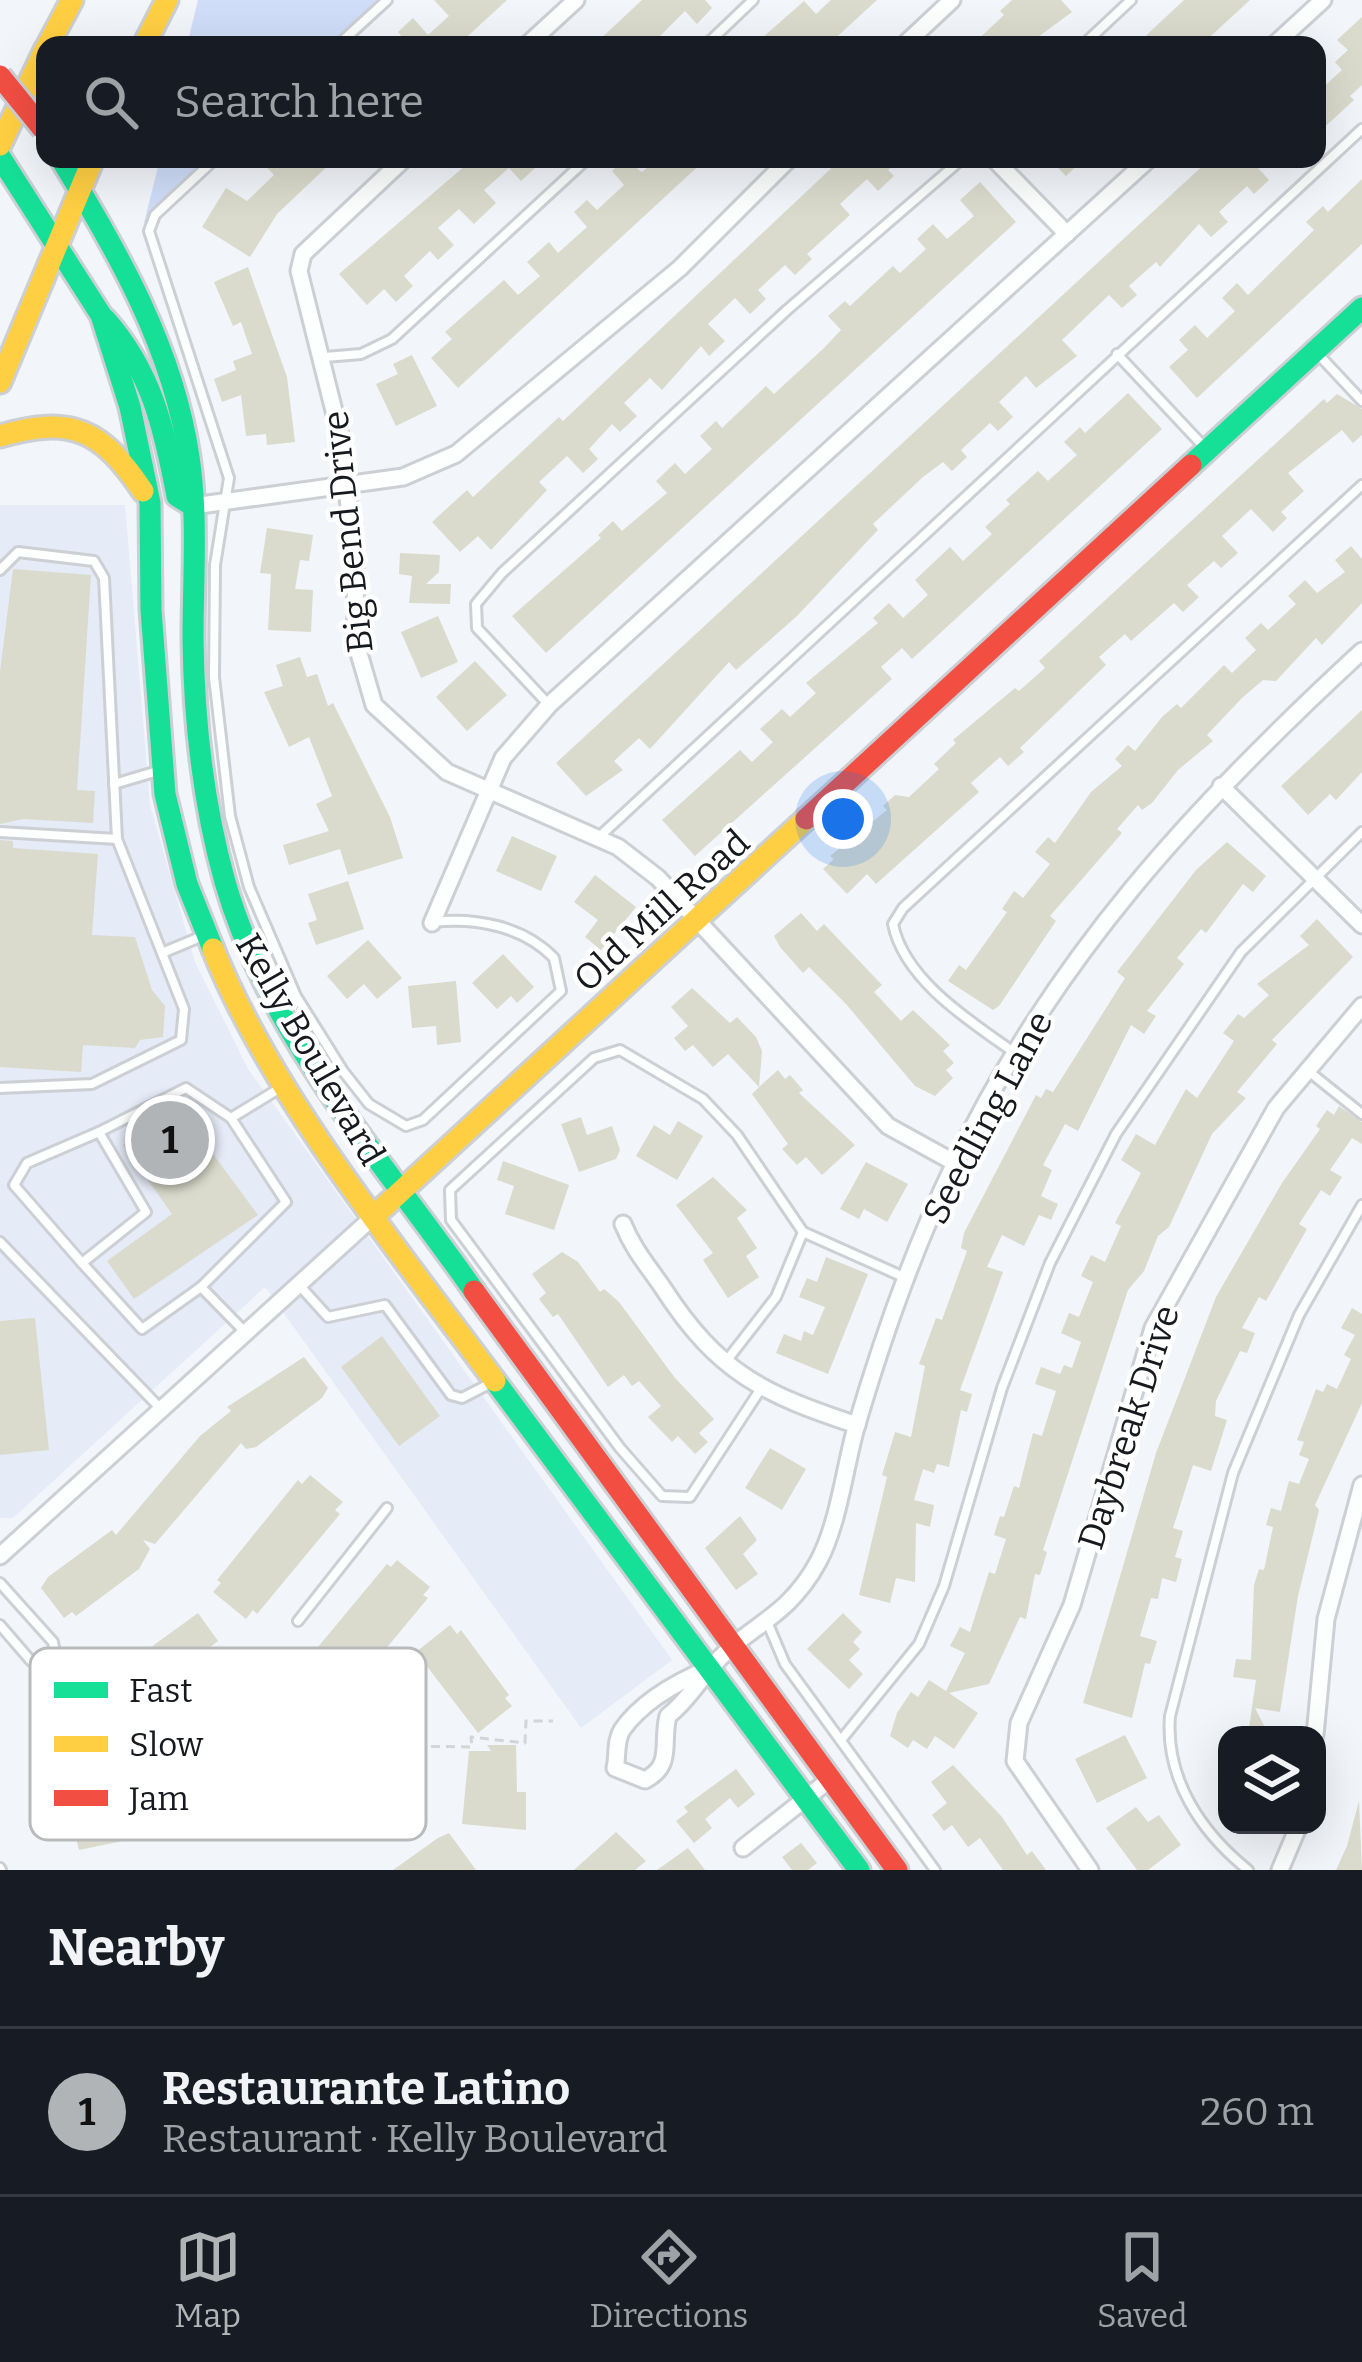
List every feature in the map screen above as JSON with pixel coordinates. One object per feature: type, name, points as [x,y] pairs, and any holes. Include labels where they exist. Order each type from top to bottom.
[{"type":"main road","points":[[52,36],[72,0]]},
{"type":"main road","points":[[149,36],[167,0]]},
{"type":"main road","points":[[0,145],[36,69]]},
{"type":"main road","points":[[0,76],[36,121]]},
{"type":"main road","name":"Kelly Boulevard","points":[[7,165],[101,314],[130,407],[151,503],[151,610],[163,770],[187,884],[220,970],[286,1084],[373,1217],[859,1870]]},
{"type":"main road","name":"Kelly Boulevard","points":[[67,168],[117,251],[165,359],[184,426],[193,506],[194,669],[201,766],[221,865],[247,946],[308,1058],[732,1649],[897,1870]]},
{"type":"main road","points":[[0,382],[88,168]]},
{"type":"main road","name":"Old Mill Road","points":[[373,1217],[1362,308]]},
{"type":"main road","points":[[101,314],[143,370],[161,410],[177,496],[193,506]]},
{"type":"main road","points":[[0,436],[40,424],[78,428],[118,450],[151,503]]},
{"type":"main road","points":[[163,770],[201,766]]},
{"type":"street","points":[[537,36],[576,0]]},
{"type":"street","points":[[914,36],[952,0]]},
{"type":"street","points":[[1284,36],[1323,0]]},
{"type":"street","name":"Big Bend Drive","points":[[394,168],[303,254],[299,271],[325,357],[355,566],[356,643],[374,705],[447,772],[599,837],[658,878],[888,1126],[955,1162]]},
{"type":"street","points":[[193,506],[403,477],[456,454],[680,268],[780,168]]},
{"type":"street","points":[[1003,168],[1067,234]]},
{"type":"street","points":[[432,923],[485,791],[503,758],[549,705],[1139,168]]},
{"type":"street","name":"Seedling Lane","points":[[710,1668],[793,1600],[820,1559],[857,1425],[955,1162],[1015,1053],[1079,953],[1138,876],[1221,786],[1362,651]]},
{"type":"street","points":[[1221,786],[1362,925]]},
{"type":"street","name":"Daybreak Drive","points":[[1090,1870],[1029,1787],[1015,1761],[1014,1741],[1072,1605],[1153,1328],[1228,1188],[1306,1070],[1362,1006]]},
{"type":"street","name":"Old Mill Road","points":[[0,1556],[373,1217]]},
{"type":"street","points":[[623,1224],[632,1246],[693,1334],[724,1364],[760,1390],[857,1425]]},
{"type":"street","points":[[1316,1726],[1326,1619],[1362,1485]]},
{"type":"street","points":[[710,1668],[692,1697],[668,1716],[666,1756],[658,1773],[645,1780],[615,1768],[620,1734],[638,1714],[679,1681],[710,1668]]},
{"type":"street","points":[[743,1848],[829,1780]]},
{"type":"street","points":[[1280,1870],[1295,1834]]},
{"type":"lane","points":[[348,36],[387,0]]},
{"type":"lane","points":[[715,36],[753,0]]},
{"type":"lane","points":[[1093,36],[1131,0]]},
{"type":"lane","points":[[1326,162],[1362,129]]},
{"type":"lane","points":[[205,168],[155,215],[149,232],[229,478],[221,502],[215,697],[230,817],[249,887],[288,979],[343,1071],[369,1104],[406,1126],[423,1120],[561,991],[554,958],[523,937],[470,918],[432,923]]},
{"type":"lane","points":[[325,357],[361,354],[392,339],[577,168]]},
{"type":"lane","points":[[549,705],[477,628],[476,604],[502,573],[787,310],[952,168]]},
{"type":"lane","points":[[599,837],[1320,168]]},
{"type":"lane","points":[[1316,351],[1362,401]]},
{"type":"lane","points":[[1117,354],[1208,451]]},
{"type":"lane","points":[[1015,1053],[961,1016],[910,962],[893,924],[936,878],[1362,484]]},
{"type":"lane","points":[[0,570],[18,552],[94,561],[104,578],[117,839],[184,1010],[182,1040],[92,1084],[5,1088]]},
{"type":"lane","points":[[115,784],[163,770]]},
{"type":"lane","points":[[0,832],[117,839]]},
{"type":"lane","points":[[841,1740],[919,1644],[944,1586],[1002,1388],[1042,1284],[1116,1134],[1241,952],[1362,832]]},
{"type":"lane","points":[[162,953],[206,934]]},
{"type":"lane","points":[[760,1390],[690,1497],[662,1496],[620,1448],[451,1220],[450,1190],[594,1058],[620,1050],[703,1099],[737,1135],[803,1232],[908,1278]]},
{"type":"lane","points":[[1306,1070],[1362,1114]]},
{"type":"lane","points":[[231,1118],[286,1084]]},
{"type":"lane","points":[[186,1088],[231,1118],[286,1202],[201,1287],[142,1329],[14,1185],[27,1163],[99,1132],[186,1088]]},
{"type":"lane","points":[[82,1263],[146,1212],[99,1132]]},
{"type":"lane","points":[[1248,1870],[1214,1843],[1192,1810],[1168,1739],[1170,1716],[1233,1473],[1299,1315],[1362,1205]]},
{"type":"lane","points":[[724,1364],[776,1297],[803,1232]]},
{"type":"lane","points":[[0,1242],[161,1409]]},
{"type":"lane","points":[[298,1284],[328,1317],[385,1305],[452,1395],[474,1395],[498,1379]]},
{"type":"lane","points":[[201,1287],[245,1332]]},
{"type":"lane","points":[[298,1622],[387,1508]]},
{"type":"lane","points":[[0,1583],[54,1648]]},
{"type":"lane","points":[[768,1624],[785,1664],[935,1870]]},
{"type":"lane","points":[[0,1625],[30,1660]]},
{"type":"path","points":[[426,1746],[472,1747],[471,1737],[488,1735],[525,1743],[526,1720],[553,1721]]},
{"type":"shaded area","points":[[198,0],[385,0],[347,36],[189,36]]},
{"type":"shaded area","points":[[158,168],[204,168],[144,223]]},
{"type":"shaded area","points":[[0,505],[125,505],[150,805],[195,962],[248,1069],[672,1660],[581,1728],[265,1287],[13,1518],[0,1518]]},
{"type":"building","points":[[434,0],[507,0],[468,36],[401,36],[398,32],[413,18],[428,35],[449,16]]},
{"type":"building","points":[[642,0],[705,0],[712,8],[697,24],[685,11],[660,36],[604,36]]},
{"type":"building","points":[[831,0],[877,0],[838,36],[764,36],[804,1],[816,14]]},
{"type":"building","points":[[1012,0],[1061,0],[1072,12],[1039,36],[982,36],[1004,15],[1000,11]]},
{"type":"building","points":[[1184,0],[1250,0],[1211,36],[1146,36]]},
{"type":"building","points":[[1362,17],[1362,85],[1350,96],[1354,100],[1326,126],[1326,85],[1342,70],[1335,62],[1348,50],[1337,40]]},
{"type":"building","points":[[267,168],[326,168],[277,214],[250,257],[202,227],[226,188],[247,201],[274,175]]},
{"type":"building","points":[[463,168],[509,168],[484,190],[496,203],[474,224],[459,209],[438,228],[454,245],[438,260],[430,251],[404,276],[413,286],[396,302],[384,289],[367,305],[339,274]]},
{"type":"building","points":[[509,168],[535,168],[521,181]]},
{"type":"building","points":[[696,168],[458,388],[431,358],[452,339],[445,332],[504,280],[518,295],[540,276],[527,262],[549,242],[558,253],[587,227],[574,212],[587,200],[597,210],[624,185],[612,171]]},
{"type":"building","points":[[831,168],[890,168],[894,176],[878,191],[867,179],[840,204],[850,215],[807,254],[812,259],[795,275],[785,265],[758,290],[766,299],[750,314],[735,298],[708,324],[725,341],[709,356],[701,346],[662,390],[650,378],[624,403],[637,416],[620,432],[612,424],[589,449],[598,459],[583,473],[567,456],[539,482],[547,490],[491,550],[478,536],[460,552],[432,522],[467,490],[473,497],[559,417],[563,421]]},
{"type":"building","points":[[1200,168],[1258,168],[1269,180],[1254,194],[1247,186],[1219,212],[1228,222],[1211,237],[1199,224],[1160,267],[1156,262],[1129,286],[1137,295],[1122,308],[1109,295],[1062,340],[1077,356],[1036,388],[1026,376],[999,402],[1013,417],[998,431],[990,423],[961,450],[967,457],[952,471],[943,462],[923,477],[873,524],[878,530],[797,616],[736,670],[729,662],[650,749],[639,738],[614,761],[623,770],[586,796],[556,763]]},
{"type":"building","points":[[1362,179],[1362,244],[1197,398],[1169,367],[1188,350],[1179,340],[1195,325],[1207,338],[1235,311],[1222,298],[1237,283],[1248,295],[1314,230],[1306,222],[1323,206],[1328,212]]},
{"type":"building","points":[[980,182],[1016,222],[546,653],[512,616],[601,538],[598,535],[613,521],[622,531],[667,493],[656,481],[675,463],[685,474],[712,449],[700,436],[716,421],[722,428],[766,386],[774,394],[824,348],[841,330],[828,316],[845,301],[850,306],[893,266],[900,273],[926,249],[917,239],[933,224],[947,239],[974,216],[960,200]]},
{"type":"building","points":[[248,267],[287,377],[295,442],[267,445],[266,434],[246,436],[241,395],[222,402],[214,379],[236,370],[233,361],[252,354],[241,322],[233,326],[214,282]]},
{"type":"building","points":[[412,355],[437,406],[396,426],[376,384],[398,374],[393,364]]},
{"type":"building","points":[[1128,393],[1162,429],[912,659],[902,648],[881,667],[892,679],[695,856],[662,820],[740,750],[752,762],[773,742],[760,729],[782,709],[790,717],[816,693],[806,683],[878,623],[873,618],[889,603],[903,618],[928,595],[915,580],[950,547],[963,561],[992,534],[985,527],[1010,504],[1006,500],[1038,471],[1048,481],[1077,455],[1064,442],[1080,427],[1085,433]]},
{"type":"building","points":[[1337,394],[1362,409],[1362,435],[1353,443],[1342,430],[1288,473],[1304,491],[1281,512],[1287,518],[1273,532],[1251,509],[1222,536],[1238,553],[1221,568],[1214,561],[1187,585],[1199,597],[1183,612],[1174,603],[1131,641],[1125,634],[1099,657],[1106,665],[1020,748],[1024,752],[1008,766],[1000,757],[971,783],[979,792],[876,884],[867,874],[847,894],[823,869],[834,859],[830,856],[887,810],[883,806],[895,795],[909,797],[939,769],[934,764],[956,743],[953,740],[1045,668],[1039,661],[1324,399],[1327,403]]},
{"type":"building","points":[[267,528],[313,535],[309,561],[300,560],[295,589],[313,590],[311,632],[268,630],[271,574],[260,573]]},
{"type":"building","points":[[1351,546],[1362,559],[1362,603],[1322,645],[1316,638],[1276,681],[1263,680],[1242,698],[1207,735],[1213,741],[1178,770],[1152,803],[1142,810],[1138,805],[1117,829],[1122,833],[1050,916],[1056,921],[999,1006],[993,1010],[948,981],[959,965],[966,970],[1007,912],[1002,909],[1014,891],[1023,898],[1050,864],[1035,852],[1048,837],[1055,843],[1091,792],[1122,766],[1115,759],[1128,745],[1135,751],[1162,717],[1177,704],[1181,708],[1224,665],[1232,673],[1256,650],[1245,638],[1261,623],[1268,630],[1296,604],[1288,596],[1305,580],[1317,593],[1345,572],[1335,560]]},
{"type":"building","points":[[400,553],[440,555],[439,572],[426,584],[451,584],[450,604],[409,603],[412,576],[399,574]]},
{"type":"building","points":[[13,569],[91,575],[77,790],[95,791],[93,823],[23,819],[0,824],[0,672]]},
{"type":"building","points":[[438,616],[458,662],[421,678],[401,632]]},
{"type":"building","points":[[300,657],[307,677],[317,674],[328,706],[333,703],[390,817],[403,858],[348,875],[340,849],[289,865],[283,845],[329,831],[316,804],[332,796],[309,737],[289,747],[264,692],[283,686],[276,665]]},
{"type":"building","points":[[475,661],[507,695],[467,731],[436,697]]},
{"type":"building","points":[[1362,710],[1362,772],[1336,800],[1330,794],[1308,815],[1281,786]]},
{"type":"building","points":[[512,836],[557,856],[541,891],[496,871]]},
{"type":"building","points":[[0,840],[13,841],[13,848],[98,854],[92,935],[135,937],[152,990],[165,1006],[163,1037],[140,1040],[135,1048],[83,1045],[81,1072],[0,1067]]},
{"type":"building","points":[[1227,842],[1266,876],[1253,892],[1243,884],[1206,933],[1201,929],[1177,958],[1184,964],[1147,1011],[1156,1016],[1144,1034],[1131,1025],[1078,1131],[1065,1124],[1043,1165],[1052,1170],[1041,1196],[1058,1204],[1051,1220],[1039,1215],[1024,1246],[1002,1235],[987,1267],[1003,1272],[960,1390],[972,1394],[967,1412],[961,1410],[949,1467],[937,1464],[934,1473],[923,1469],[914,1500],[934,1505],[930,1527],[916,1523],[915,1582],[896,1578],[890,1603],[859,1595],[887,1477],[882,1475],[895,1432],[911,1437],[925,1366],[919,1364],[936,1318],[942,1320],[967,1251],[961,1248],[964,1233],[1036,1095],[1041,1098],[1046,1089],[1053,1092],[1125,978],[1117,972],[1196,870]]},
{"type":"building","points":[[595,875],[636,907],[601,950],[585,937],[598,920],[574,902]]},
{"type":"building","points":[[348,881],[364,929],[316,945],[308,923],[317,920],[308,894]]},
{"type":"building","points":[[801,913],[817,931],[824,924],[882,985],[874,992],[901,1021],[913,1010],[950,1045],[943,1051],[954,1063],[946,1070],[953,1078],[935,1096],[915,1086],[846,1004],[809,967],[803,973],[780,947],[774,936]]},
{"type":"building","points":[[1317,919],[1353,957],[1272,1040],[1277,1044],[1237,1092],[1246,1098],[1212,1134],[1169,1227],[1158,1236],[1144,1271],[1128,1290],[1043,1550],[1047,1552],[1040,1575],[1035,1574],[1026,1619],[1020,1617],[989,1684],[949,1693],[978,1713],[954,1749],[935,1736],[927,1749],[913,1740],[908,1748],[890,1736],[897,1713],[911,1692],[918,1697],[929,1680],[946,1691],[965,1653],[950,1646],[960,1627],[970,1632],[989,1572],[995,1574],[1006,1539],[994,1535],[1000,1516],[1004,1517],[1014,1486],[1019,1488],[1033,1433],[1042,1436],[1056,1391],[1035,1384],[1041,1367],[1060,1374],[1064,1365],[1072,1368],[1081,1342],[1061,1333],[1069,1313],[1079,1317],[1093,1282],[1081,1276],[1091,1255],[1105,1262],[1121,1226],[1115,1223],[1141,1173],[1121,1160],[1136,1134],[1155,1145],[1186,1089],[1197,1098],[1234,1041],[1223,1033],[1238,1014],[1244,1018],[1269,995],[1257,984],[1309,945],[1300,936]]},
{"type":"building","points":[[368,940],[402,978],[377,999],[364,984],[347,999],[327,976]]},
{"type":"building","points":[[503,954],[534,987],[517,1003],[511,996],[497,1009],[472,983]]},
{"type":"building","points":[[456,981],[461,1042],[437,1045],[436,1026],[412,1028],[408,986]]},
{"type":"building","points":[[692,988],[730,1023],[737,1017],[756,1037],[762,1051],[759,1087],[728,1054],[713,1067],[693,1045],[685,1051],[674,1038],[688,1026],[671,1007]]},
{"type":"building","points":[[778,1070],[785,1079],[790,1075],[803,1090],[799,1093],[855,1145],[822,1175],[806,1157],[797,1165],[782,1149],[788,1144],[752,1094]]},
{"type":"building","points":[[1339,1106],[1362,1122],[1362,1144],[1352,1138],[1330,1170],[1342,1177],[1330,1196],[1321,1190],[1299,1224],[1307,1229],[1266,1301],[1259,1297],[1242,1328],[1255,1333],[1247,1353],[1240,1351],[1216,1401],[1215,1416],[1227,1420],[1211,1471],[1193,1465],[1173,1528],[1183,1531],[1175,1557],[1182,1559],[1176,1582],[1162,1578],[1158,1599],[1151,1598],[1140,1636],[1157,1641],[1150,1664],[1145,1663],[1132,1718],[1083,1703],[1156,1453],[1216,1297],[1282,1183],[1320,1129],[1316,1126],[1327,1110],[1334,1115]]},
{"type":"building","points":[[164,1115],[197,1160],[210,1150],[258,1215],[134,1299],[107,1261],[172,1214],[123,1145]]},
{"type":"building","points":[[581,1117],[587,1135],[612,1126],[620,1150],[616,1159],[579,1172],[561,1124]]},
{"type":"building","points":[[678,1121],[703,1136],[677,1180],[636,1156],[654,1125],[670,1135]]},
{"type":"building","points":[[503,1161],[569,1185],[554,1230],[505,1214],[514,1186],[497,1180]]},
{"type":"building","points":[[866,1162],[908,1184],[887,1222],[864,1209],[859,1219],[840,1209]]},
{"type":"building","points":[[713,1177],[747,1210],[737,1218],[757,1248],[746,1256],[759,1277],[728,1298],[703,1260],[713,1253],[676,1205]]},
{"type":"building","points":[[562,1252],[578,1262],[600,1292],[604,1289],[619,1302],[675,1378],[714,1419],[699,1433],[708,1442],[695,1454],[678,1436],[672,1442],[648,1417],[661,1406],[639,1381],[632,1386],[624,1375],[608,1387],[558,1314],[553,1317],[539,1299],[546,1293],[532,1274]]},
{"type":"building","points":[[826,1257],[868,1274],[828,1374],[776,1353],[784,1334],[801,1341],[804,1331],[813,1335],[825,1307],[799,1297],[807,1278],[817,1282]]},
{"type":"building","points":[[1352,1308],[1362,1314],[1362,1403],[1315,1505],[1319,1510],[1298,1596],[1280,1712],[1255,1708],[1264,1726],[1249,1726],[1256,1680],[1233,1677],[1236,1659],[1251,1660],[1254,1585],[1259,1569],[1264,1570],[1273,1527],[1266,1525],[1271,1508],[1281,1511],[1289,1481],[1299,1484],[1309,1459],[1299,1455],[1304,1442],[1297,1440],[1316,1389],[1323,1392],[1327,1384],[1337,1389],[1351,1359],[1344,1355],[1355,1335],[1341,1328]]},
{"type":"building","points":[[35,1318],[49,1450],[0,1455],[0,1321]]},
{"type":"building","points":[[382,1336],[440,1416],[399,1446],[341,1367]]},
{"type":"building","points":[[304,1357],[328,1388],[322,1398],[256,1447],[246,1449],[241,1443],[155,1544],[143,1540],[150,1549],[139,1569],[76,1616],[72,1612],[64,1618],[41,1588],[48,1577],[112,1530],[116,1535],[200,1436],[231,1411],[227,1407]]},
{"type":"building","points":[[770,1448],[806,1469],[782,1510],[745,1488]]},
{"type":"building","points":[[310,1475],[343,1502],[335,1510],[340,1514],[257,1614],[253,1610],[246,1619],[213,1592],[221,1583],[217,1580],[298,1480],[302,1484]]},
{"type":"building","points":[[740,1516],[757,1540],[743,1554],[758,1574],[736,1590],[705,1548]]},
{"type":"building","points":[[397,1560],[430,1587],[423,1595],[428,1598],[386,1648],[318,1647],[387,1564],[391,1567]]},
{"type":"building","points":[[198,1613],[218,1641],[209,1648],[150,1648]]},
{"type":"building","points":[[843,1613],[862,1632],[853,1642],[860,1649],[849,1660],[863,1674],[849,1689],[807,1649]]},
{"type":"building","points":[[450,1625],[457,1634],[461,1630],[509,1695],[505,1698],[512,1706],[478,1733],[426,1665],[426,1648],[421,1648]]},
{"type":"building","points":[[1125,1735],[1147,1778],[1097,1803],[1075,1759]]},
{"type":"building","points":[[487,1745],[516,1745],[517,1792],[526,1792],[526,1830],[462,1824],[469,1751],[491,1751]]},
{"type":"building","points":[[953,1765],[1002,1817],[1027,1855],[1032,1851],[1046,1870],[1003,1870],[980,1838],[968,1847],[952,1825],[944,1831],[932,1815],[947,1803],[931,1782]]},
{"type":"building","points":[[736,1769],[755,1794],[738,1808],[730,1798],[705,1819],[712,1828],[694,1843],[676,1821],[688,1812],[684,1807]]},
{"type":"building","points":[[1359,1801],[1362,1870],[1336,1870],[1347,1846]]},
{"type":"building","points":[[1136,1807],[1148,1822],[1159,1815],[1181,1845],[1148,1870],[1137,1870],[1106,1828]]},
{"type":"building","points":[[616,1832],[646,1861],[635,1870],[574,1870]]},
{"type":"building","points":[[449,1833],[476,1870],[393,1870],[438,1838]]},
{"type":"building","points":[[77,1840],[123,1841],[79,1850]]},
{"type":"building","points":[[801,1843],[817,1863],[808,1870],[792,1870],[782,1857]]},
{"type":"building","points":[[688,1848],[705,1870],[657,1870]]},
{"type":"traffic: fast","points":[[0,157],[101,315],[130,407],[150,503],[151,610],[165,794],[187,884],[213,949]]},
{"type":"traffic: fast","points":[[66,168],[140,302],[181,417],[193,502],[194,669],[201,761],[217,852],[245,938],[270,993],[332,1096],[474,1291]]},
{"type":"traffic: fast","points":[[1191,465],[1362,308]]},
{"type":"traffic: fast","points":[[105,319],[145,380],[161,424],[177,496],[193,506]]},
{"type":"traffic: fast","points":[[495,1381],[859,1870]]},
{"type":"traffic: slow","points":[[53,36],[72,0]]},
{"type":"traffic: slow","points":[[149,36],[167,0]]},
{"type":"traffic: slow","points":[[0,145],[36,69]]},
{"type":"traffic: slow","points":[[0,382],[89,168]]},
{"type":"traffic: slow","points":[[0,436],[47,427],[83,433],[113,454],[143,491]]},
{"type":"traffic: slow","points":[[373,1217],[806,819]]},
{"type":"traffic: slow","points":[[213,949],[268,1060],[303,1116],[495,1381]]},
{"type":"traffic: jam","points":[[0,76],[36,120]]},
{"type":"traffic: jam","points":[[806,819],[1191,465]]},
{"type":"traffic: jam","points":[[474,1291],[897,1870]]},
{"type":"place","name":"Restaurante Latino","points":[[170,1140]]}]
